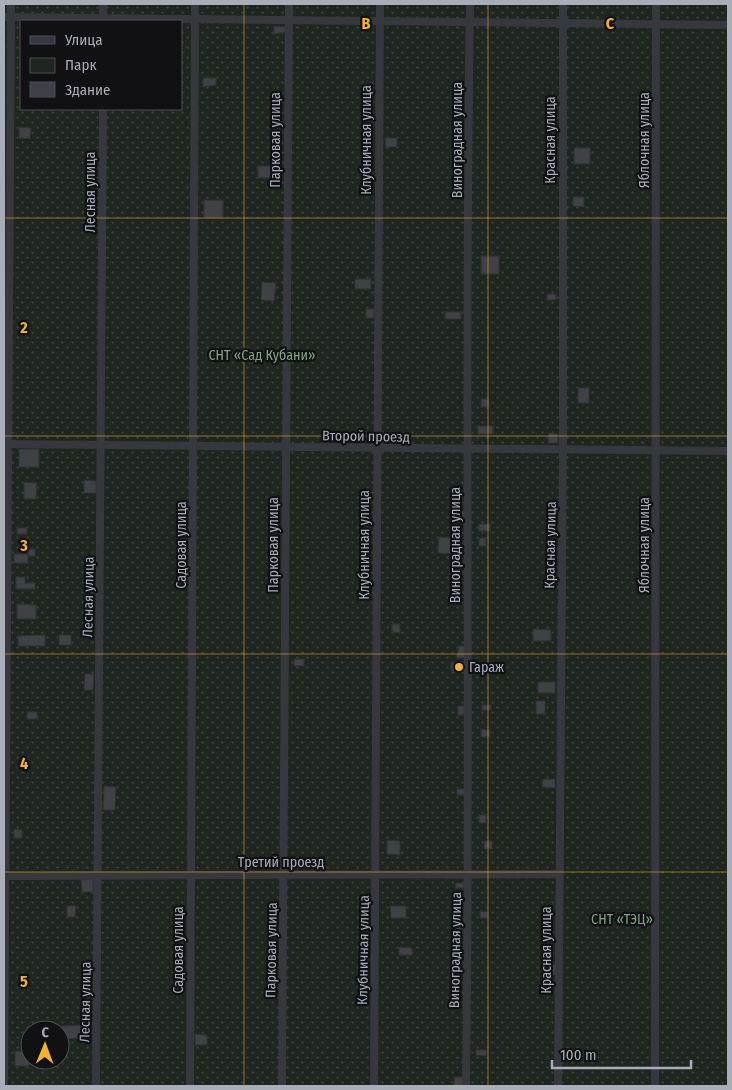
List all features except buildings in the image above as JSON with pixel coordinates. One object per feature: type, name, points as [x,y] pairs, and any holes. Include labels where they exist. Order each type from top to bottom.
[{"type":"street","points":[[4,1086],[7,17],[11,4]]},
{"type":"street","points":[[103,4],[103,20]]},
{"type":"street","name":"Садовая улица","points":[[190,1086],[195,4]]},
{"type":"street","name":"Парковая улица","points":[[282,1086],[289,4]]},
{"type":"street","name":"Клубничная улица","points":[[374,1086],[380,4]]},
{"type":"street","name":"Виноградная улица","points":[[466,1086],[469,874],[467,449],[470,4]]},
{"type":"street","name":"Красная улица","points":[[558,1086],[564,451],[563,4]]},
{"type":"street","name":"Яблочная улица","points":[[655,1086],[656,4]]},
{"type":"street","points":[[7,17],[103,20],[195,19],[728,25]]},
{"type":"street","name":"Лесная улица","points":[[96,1086],[103,110]]},
{"type":"street","name":"Второй проезд","points":[[6,444],[657,452],[728,451]]},
{"type":"street","name":"Третий проезд","points":[[5,876],[559,874]]},
{"type":"green space","name":"СНТ «Сад Кубани»","points":[[4,4],[728,4],[728,1086],[4,1086]]},
{"type":"place","name":"Гараж","points":[[459,667]]},
{"type":"park label","name":"СНТ «ТЭЦ»","points":[[622,919]]}]
